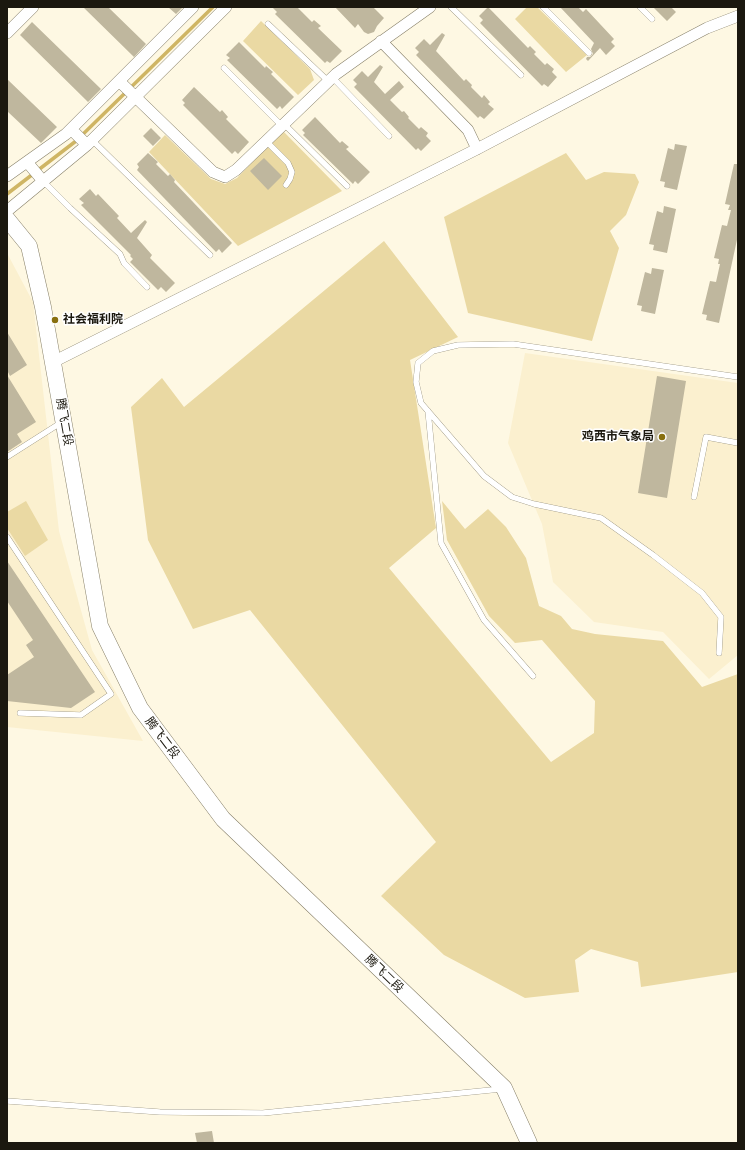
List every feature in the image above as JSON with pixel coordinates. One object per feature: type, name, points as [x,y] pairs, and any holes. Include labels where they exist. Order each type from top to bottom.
[{"type":"street","points":[[7,33],[33,7]]},
{"type":"street","points":[[7,176],[66,134],[193,7]]},
{"type":"street","points":[[7,211],[90,143],[226,7]]},
{"type":"street","points":[[119,80],[213,172],[225,177],[236,170],[330,80],[381,41],[430,7]]},
{"type":"street","points":[[53,362],[477,149],[707,28],[738,16]]},
{"type":"street","points":[[381,41],[468,130],[477,149]]},
{"type":"street","points":[[71,129],[90,143]]},
{"type":"street","points":[[27,162],[43,181]]},
{"type":"street","name":"腾飞二段","points":[[7,219],[29,246],[43,307],[100,626],[140,708],[223,819],[504,1088],[529,1143]]},
{"type":"lane","points":[[451,7],[521,75]]},
{"type":"lane","points":[[544,7],[589,53]]},
{"type":"lane","points":[[640,7],[652,19]]},
{"type":"lane","points":[[268,24],[389,136]]},
{"type":"lane","points":[[224,68],[347,186]]},
{"type":"lane","points":[[266,141],[288,163],[292,172],[286,185]]},
{"type":"lane","points":[[90,143],[210,255]]},
{"type":"lane","points":[[43,181],[120,254],[124,263],[147,288]]},
{"type":"lane","points":[[719,653],[721,617],[702,593],[653,554],[601,518],[534,504],[512,497],[484,476],[421,403],[416,382],[418,363],[433,351],[458,345],[513,344],[738,377]]},
{"type":"lane","points":[[428,411],[441,543],[484,620],[533,676]]},
{"type":"lane","points":[[7,457],[64,420]]},
{"type":"lane","points":[[694,497],[706,437],[738,443]]},
{"type":"lane","points":[[7,537],[111,694],[81,715],[20,713]]},
{"type":"lane","points":[[7,1101],[160,1112],[263,1113],[504,1088]]},
{"type":"shaded area","points":[[527,7],[537,7],[587,55],[566,72],[515,19]]},
{"type":"shaded area","points":[[261,21],[310,69],[314,80],[298,95],[243,41]]},
{"type":"shaded area","points":[[283,131],[342,191],[238,246],[149,152],[165,135],[211,179],[225,184],[237,178]]},
{"type":"shaded area","points":[[566,153],[586,180],[604,172],[635,174],[639,182],[626,215],[610,231],[619,248],[592,341],[468,313],[444,217]]},
{"type":"shaded area","points":[[384,241],[458,337],[410,360],[436,528],[389,568],[551,762],[594,733],[595,701],[542,640],[515,643],[489,616],[447,540],[442,501],[465,529],[488,509],[506,527],[526,558],[539,606],[561,616],[572,629],[595,634],[663,641],[702,687],[738,674],[738,972],[641,987],[638,962],[591,949],[575,960],[579,992],[525,998],[444,955],[381,896],[436,842],[250,610],[193,629],[148,540],[131,407],[162,378],[184,407]]},
{"type":"shaded area","points":[[7,253],[33,302],[59,531],[92,650],[143,741],[7,727]]},
{"type":"shaded area","points":[[525,353],[738,383],[738,655],[709,679],[663,632],[594,622],[553,582],[542,524],[508,443]]},
{"type":"shaded area","points":[[26,501],[48,540],[25,556],[7,528],[7,512]]},
{"type":"building","points":[[83,7],[108,7],[146,44],[134,57]]},
{"type":"building","points":[[168,7],[183,7],[176,14]]},
{"type":"building","points":[[272,7],[297,7],[312,22],[314,20],[321,26],[318,28],[342,51],[330,63],[327,61],[325,63],[275,14],[277,12]]},
{"type":"building","points":[[335,7],[373,7],[384,18],[374,32],[368,34],[364,32],[358,24],[355,28]]},
{"type":"building","points":[[488,7],[528,48],[530,46],[536,52],[534,54],[545,65],[547,63],[554,69],[552,72],[557,77],[548,87],[544,84],[542,86],[480,23],[483,20],[479,16]]},
{"type":"building","points":[[560,7],[578,7],[583,12],[586,9],[614,39],[611,42],[615,46],[606,55],[600,48],[588,61],[586,59],[587,57],[590,57],[593,54],[591,49],[594,43]]},
{"type":"building","points":[[653,7],[671,7],[676,12],[667,21]]},
{"type":"building","points":[[32,22],[101,89],[88,102],[20,35]]},
{"type":"building","points":[[442,33],[445,35],[436,51],[464,81],[466,79],[472,85],[471,87],[482,98],[484,95],[490,102],[488,104],[494,109],[484,119],[480,116],[478,118],[416,55],[419,52],[415,48],[424,39],[430,45]]},
{"type":"building","points":[[239,42],[265,68],[266,66],[273,72],[271,74],[294,97],[282,109],[280,106],[277,109],[227,60],[230,58],[226,55]]},
{"type":"building","points":[[380,65],[383,67],[374,82],[385,94],[399,81],[404,87],[390,100],[402,112],[404,111],[409,117],[408,118],[419,129],[421,127],[428,133],[426,136],[431,141],[421,151],[418,148],[416,150],[354,87],[357,84],[353,80],[362,71],[368,77]]},
{"type":"building","points":[[7,79],[57,127],[41,143],[7,111]]},
{"type":"building","points":[[194,87],[220,112],[222,110],[228,117],[226,119],[249,142],[238,154],[235,151],[232,154],[183,105],[185,103],[182,100]]},
{"type":"building","points":[[315,117],[340,143],[342,141],[349,147],[346,149],[370,172],[358,184],[355,181],[353,184],[303,135],[305,133],[302,130]]},
{"type":"building","points":[[151,128],[161,138],[153,146],[143,136]]},
{"type":"building","points":[[675,144],[687,146],[677,190],[664,187],[665,182],[660,181],[668,148],[674,150]]},
{"type":"building","points":[[148,153],[158,162],[156,164],[168,176],[170,174],[175,180],[174,182],[232,243],[222,253],[219,249],[216,252],[137,170],[139,167],[137,164]]},
{"type":"building","points":[[264,158],[282,176],[268,190],[250,171]]},
{"type":"building","points":[[734,164],[738,164],[738,235],[719,323],[706,320],[707,315],[702,314],[710,281],[716,282],[720,264],[718,264],[719,259],[714,258],[722,225],[727,226],[731,210],[728,210],[730,205],[725,204]]},
{"type":"building","points":[[90,189],[96,196],[98,194],[119,216],[117,218],[131,233],[145,220],[147,222],[137,238],[152,255],[150,258],[175,283],[166,292],[161,287],[158,290],[130,262],[133,259],[130,256],[131,255],[81,205],[84,203],[79,199]]},
{"type":"building","points":[[664,206],[676,209],[667,253],[653,250],[654,245],[649,244],[657,211],[663,213]]},
{"type":"building","points":[[652,268],[664,270],[655,314],[641,311],[642,306],[637,305],[645,272],[651,274]]},
{"type":"building","points":[[7,332],[27,365],[10,376],[7,370]]},
{"type":"building","points":[[7,375],[36,422],[17,434],[22,442],[7,452]]},
{"type":"building","name":"鸡西市气象局","points":[[657,376],[686,381],[667,498],[638,493]]},
{"type":"building","points":[[7,561],[95,692],[71,708],[7,701],[7,675],[34,657],[26,645],[33,640],[7,601]]},
{"type":"building","points":[[212,1131],[214,1143],[197,1143],[195,1133]]},
{"type":"waterway","points":[[7,194],[76,141],[213,7]]},
{"type":"place","name":"社会福利院","points":[[55,320]]},
{"type":"place","name":"鸡西市气象局","points":[[662,437]]}]
